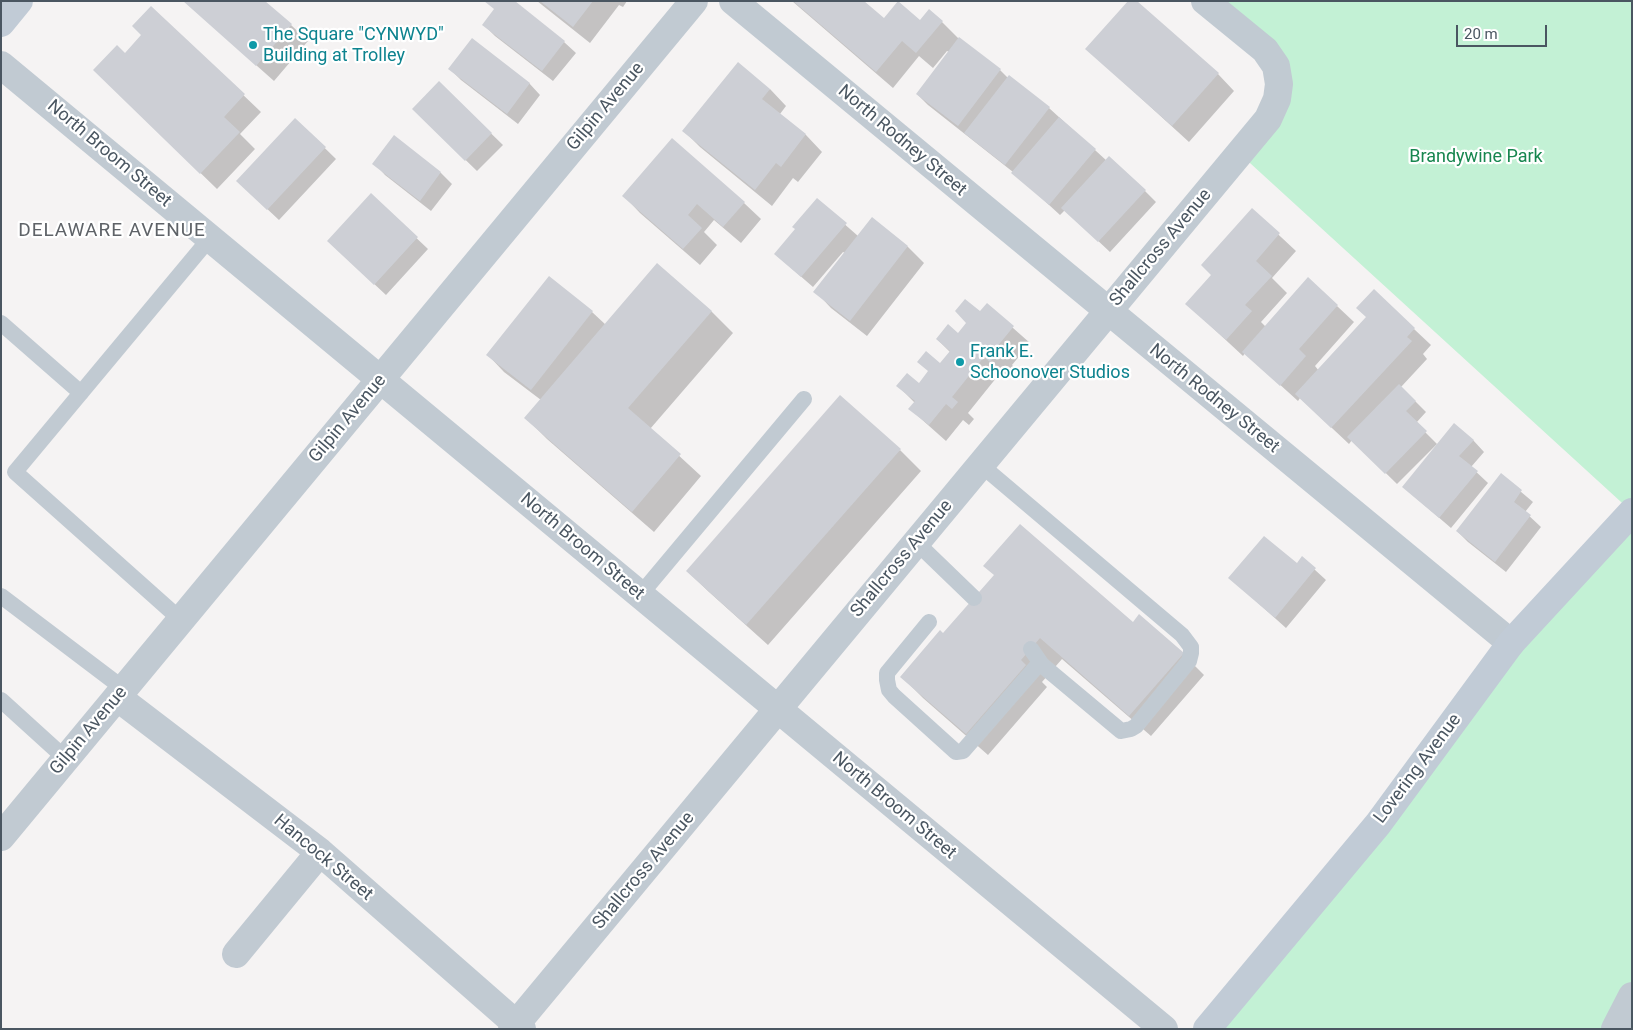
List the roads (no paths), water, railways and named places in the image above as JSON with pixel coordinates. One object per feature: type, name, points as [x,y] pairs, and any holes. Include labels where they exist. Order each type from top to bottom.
[{"type":"street","points":[[1,23],[19,1]]},
{"type":"street","name":"Gilpin Avenue","points":[[1,837],[694,1]]},
{"type":"street","name":"North Rodney Street","points":[[733,1],[1512,643]]},
{"type":"street","name":"Shallcross Avenue","points":[[517,1027],[778,709],[1268,119],[1278,99],[1279,84],[1276,66],[1265,50],[1205,1]]},
{"type":"street","name":"North Broom Street","points":[[1,65],[1164,1029]]},
{"type":"street","name":"Lovering Avenue","points":[[1207,1029],[1378,824],[1512,643],[1632,512]]},
{"type":"street","name":"Hancock Street","points":[[120,693],[320,852],[517,1027]]},
{"type":"street","points":[[236,954],[320,852]]},
{"type":"street","points":[[1615,1029],[1632,996]]},
{"type":"lane","points":[[181,620],[15,472],[210,238]]},
{"type":"lane","points":[[1,324],[81,393]]},
{"type":"lane","points":[[640,595],[804,399]]},
{"type":"lane","points":[[981,465],[1182,635],[1191,647],[1191,653],[1189,661],[1136,726],[1121,731],[1042,665],[1031,649]]},
{"type":"lane","points":[[917,542],[974,598]]},
{"type":"lane","points":[[1,596],[120,693]]},
{"type":"lane","points":[[929,622],[887,673],[889,690],[956,752],[963,751],[1033,669],[1042,665]]},
{"type":"lane","points":[[1,700],[66,759]]},
{"type":"place","name":"The Square \"CYNWYD\" Building at Trolley","points":[[253,45]]},
{"type":"place","name":"Frank E. Schoonover Studios","points":[[960,362]]},
{"type":"district","name":"DELAWARE AVENUE","points":[[112,231]]},
{"type":"park label","name":"Brandywine Park","points":[[1476,157]]}]
